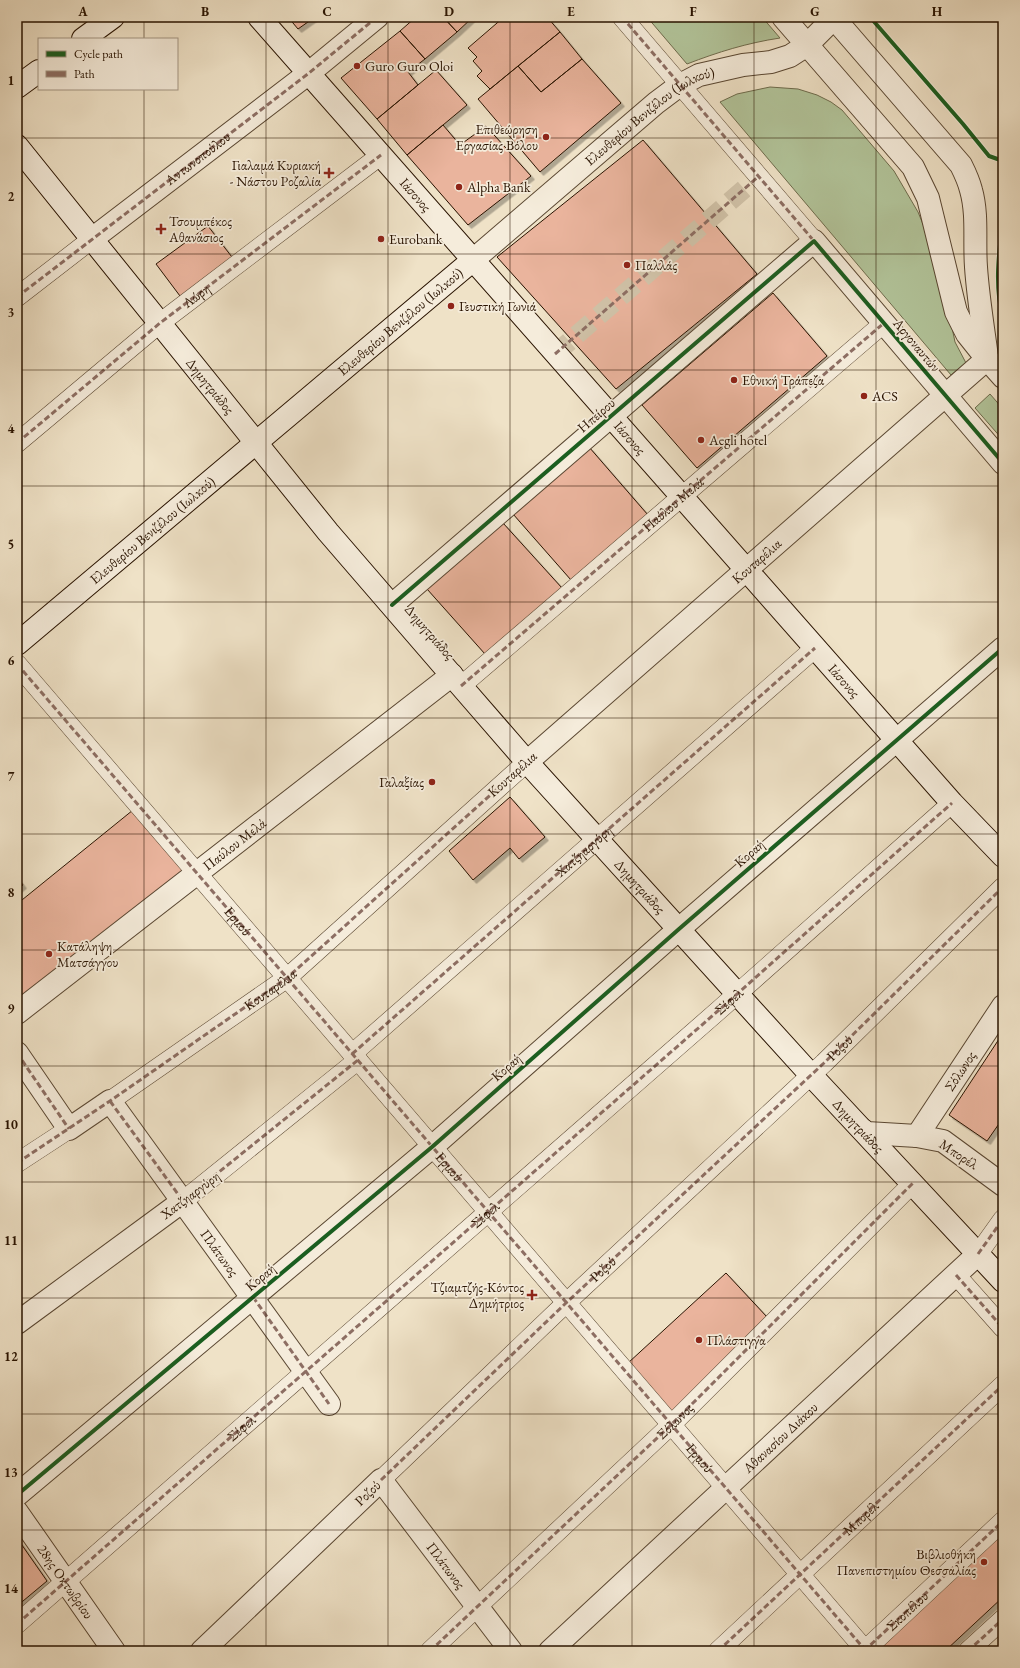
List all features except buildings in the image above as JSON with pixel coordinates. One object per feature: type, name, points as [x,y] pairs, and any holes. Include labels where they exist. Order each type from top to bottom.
[{"type":"street","points":[[84,38],[113,17]]},
{"type":"street","name":"Ιάσονος","points":[[259,17],[745,570],[952,803],[1003,856]]},
{"type":"street","name":"Αντωνοπούλου","points":[[17,297],[309,73],[377,17]]},
{"type":"street","name":"Αργοναυτών","points":[[622,17],[1003,463]]},
{"type":"street","points":[[783,17],[913,167],[928,198],[956,312],[967,334],[1003,377]]},
{"type":"street","points":[[833,17],[961,165],[971,190],[974,206],[979,307],[987,358]]},
{"type":"street","name":"Ελευθερίου Βενιζέλου (Ιωλκού)","points":[[17,644],[473,260],[656,103],[690,79],[712,72],[780,60],[807,45],[833,17]]},
{"type":"street","points":[[17,87],[38,72]]},
{"type":"street","name":"Δημητριάδος","points":[[17,146],[328,532],[527,762],[810,1074],[1003,1281]]},
{"type":"street","name":"Λώρη","points":[[17,443],[160,323],[381,155]]},
{"type":"street","name":"Ηπείρου","points":[[392,605],[814,240]]},
{"type":"street","name":"Παύλου Μελά","points":[[17,1013],[198,874],[456,680],[681,496],[884,323]]},
{"type":"street","name":"Κουταρέλια","points":[[17,1163],[110,1101],[287,978],[527,762],[987,358]]},
{"type":"street","name":"Χατζηαργύρη","points":[[17,1323],[183,1201],[355,1057],[597,839],[815,648]]},
{"type":"street","name":"Κοραή","points":[[17,1495],[432,1147],[679,929],[1003,648]]},
{"type":"street","name":"Ερμού","points":[[17,664],[865,1651]]},
{"type":"street","name":"Σέφελ","points":[[17,1624],[67,1582],[738,994],[952,803]]},
{"type":"street","name":"Ροζού","points":[[202,1651],[566,1303],[810,1074],[1003,887]]},
{"type":"street","name":"Σόλωνος","points":[[917,1136],[1003,1006]]},
{"type":"street","points":[[17,1053],[69,1129]]},
{"type":"street","name":"Πλάτωνος","points":[[110,1101],[329,1404]]},
{"type":"street","name":"Μπορέλ","points":[[863,1130],[867,1133],[917,1136],[936,1139],[948,1144],[1003,1185]]},
{"type":"street","name":"Σόλωνος","points":[[430,1651],[671,1425],[913,1183]]},
{"type":"street","name":"Αθανασίου Διάκου","points":[[550,1651],[956,1275],[978,1254],[1003,1219]]},
{"type":"street","points":[[956,1275],[1003,1328]]},
{"type":"street","name":"Μπορέλ","points":[[718,1651],[1003,1385]]},
{"type":"street","name":"Πλάτωνος","points":[[381,1480],[511,1651]]},
{"type":"street","name":"28ης Οκτωβρίου","points":[[17,1512],[114,1651]]},
{"type":"street","name":"Σκοπέλου","points":[[865,1651],[1003,1521]]},
{"type":"street","points":[[968,1651],[1003,1618]]},
{"type":"green space","points":[[647,17],[762,17],[780,38],[733,48],[687,64]]},
{"type":"green space","points":[[770,87],[798,89],[817,95],[831,102],[842,110],[894,171],[918,212],[927,234],[955,342],[966,363],[951,375],[720,102],[737,94]]},
{"type":"green space","points":[[990,394],[1003,409],[1003,440],[975,408]]},
{"type":"tunnel","points":[[555,354],[759,176]]},
{"type":"marked path","points":[[17,297],[309,73],[377,17]]},
{"type":"marked path","points":[[622,17],[814,241]]},
{"type":"marked path","points":[[17,443],[160,323],[381,155]]},
{"type":"marked path","points":[[555,354],[759,176]]},
{"type":"marked path","points":[[461,686],[884,323]]},
{"type":"marked path","points":[[352,1054],[815,648]]},
{"type":"marked path","points":[[17,664],[866,1651]]},
{"type":"marked path","points":[[17,1163],[110,1101],[287,978],[527,762]]},
{"type":"marked path","points":[[17,1624],[719,1010],[952,803]]},
{"type":"marked path","points":[[381,1480],[566,1303],[824,1063],[1003,887]]},
{"type":"marked path","points":[[17,1053],[69,1129]]},
{"type":"marked path","points":[[110,1101],[183,1201],[358,1060]]},
{"type":"marked path","points":[[430,1651],[671,1425],[913,1183]]},
{"type":"marked path","points":[[978,1254],[1003,1219]]},
{"type":"marked path","points":[[956,1275],[1003,1328]]},
{"type":"marked path","points":[[253,1297],[329,1404]]},
{"type":"marked path","points":[[718,1651],[1003,1385]]},
{"type":"marked path","points":[[864,1651],[1003,1521]]},
{"type":"marked path","points":[[968,1651],[1003,1619]]},
{"type":"cycle path","points":[[870,17],[989,156],[1003,161]]},
{"type":"cycle path","points":[[1003,218],[998,268],[1000,306],[1003,319]]},
{"type":"cycle path","points":[[392,605],[814,241],[1003,463]]},
{"type":"cycle path","points":[[17,1495],[432,1147],[679,929],[1003,648]]},
{"type":"place","name":"Guro Guro Oloi","points":[[357,66]]},
{"type":"place","name":"Επιθεώρηση Εργασίας Βόλου","points":[[546,137]]},
{"type":"place","name":"Γιαλαμά Κυριακή - Νάστου Ροζαλία","points":[[329,173]]},
{"type":"place","name":"Alpha Bank","points":[[459,187]]},
{"type":"place","name":"Τσουμπέκος Αθανάσιος","points":[[161,229]]},
{"type":"place","name":"Eurobank","points":[[381,239]]},
{"type":"place","name":"Παλλάς","points":[[627,265]]},
{"type":"place","name":"Γευστική Γωνιά","points":[[451,306]]},
{"type":"place","name":"Εθνική Τράπεζα","points":[[734,380]]},
{"type":"place","name":"ACS","points":[[864,396]]},
{"type":"place","name":"Aegli hotel","points":[[701,440]]},
{"type":"place","name":"Γαλαξίας","points":[[432,782]]},
{"type":"place","name":"Κατάληψη Ματσάγγου","points":[[49,954]]},
{"type":"place","name":"Τζιαμτζής-Κόντος Δημήτριος","points":[[532,1295]]},
{"type":"place","name":"Πλάστιγγα","points":[[699,1340]]},
{"type":"place","name":"Βιβλιοθήκη Πανεπιστημίου Θεσσαλίας","points":[[984,1562]]}]
